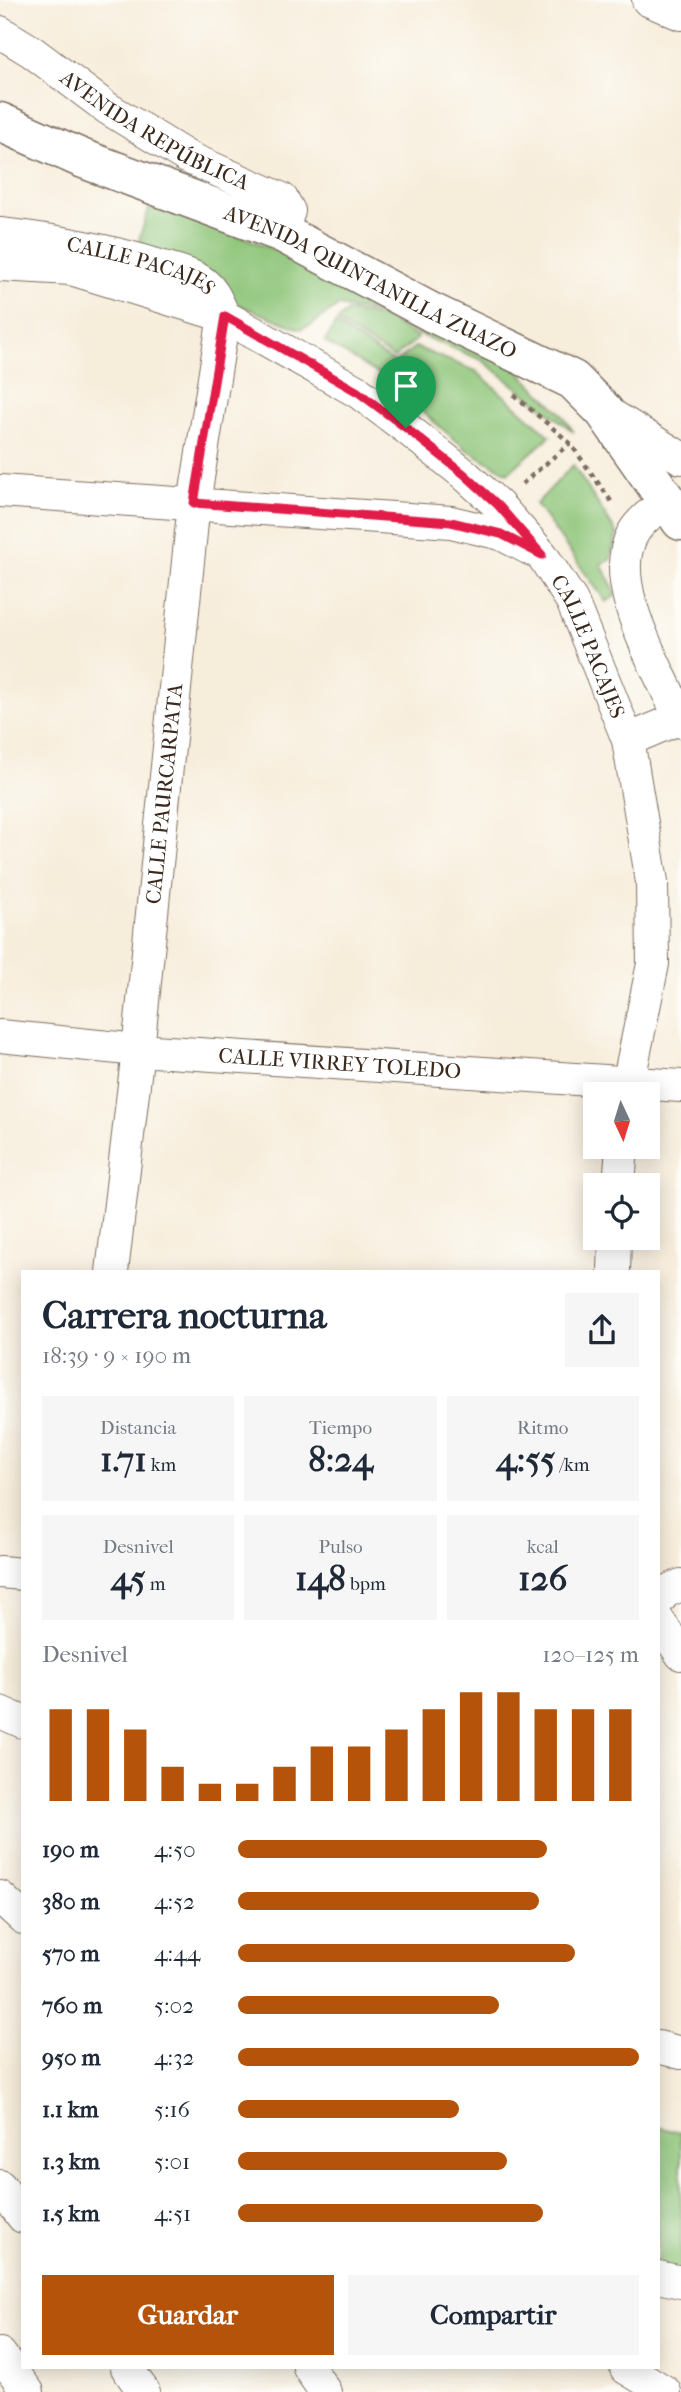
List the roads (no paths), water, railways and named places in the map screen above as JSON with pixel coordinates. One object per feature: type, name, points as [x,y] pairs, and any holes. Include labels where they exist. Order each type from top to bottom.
[{"type":"street","points":[[648,0],[681,14]]},
{"type":"street","name":"AVENIDA REPÚBLICA","points":[[0,33],[32,51],[107,108],[187,157],[282,199],[289,211],[282,233]]},
{"type":"street","name":"AVENIDA QUINTANILLA ZUAZO","points":[[0,122],[81,158],[282,233],[431,312],[573,380],[604,411],[674,511]]},
{"type":"street","name":"CALLE PACAJES","points":[[0,234],[91,249],[200,280],[214,293],[225,316],[358,392],[464,474],[498,505],[542,555],[572,601],[628,740],[652,882],[653,964],[628,1082]]},
{"type":"street","points":[[0,265],[71,269],[225,316]]},
{"type":"street","name":"CALLE PAURCARPATA","points":[[112,1270],[138,1051],[194,503],[225,316]]},
{"type":"street","points":[[604,411],[681,458]]},
{"type":"street","points":[[0,491],[451,522],[501,534],[542,555]]},
{"type":"street","points":[[628,740],[680,720],[639,629],[623,568],[625,551],[633,533],[648,515],[674,511]]},
{"type":"street","name":"CALLE VIRREY TOLEDO","points":[[0,1036],[138,1051],[583,1085]]},
{"type":"street","name":"CALLE VIRREY TOLEDO","points":[[660,1087],[681,1086]]},
{"type":"street","points":[[614,1270],[615,1250]]},
{"type":"street","points":[[0,1572],[21,1574]]},
{"type":"street","points":[[660,1598],[665,1592],[681,1585]]},
{"type":"street","points":[[660,1623],[681,1654]]},
{"type":"street","points":[[660,1663],[681,1667]]},
{"type":"street","points":[[0,1712],[21,1721]]},
{"type":"street","points":[[0,1896],[21,1916]]},
{"type":"street","points":[[660,2048],[681,2053]]},
{"type":"street","points":[[0,2186],[21,2214]]},
{"type":"street","points":[[660,2277],[681,2282]]},
{"type":"street","points":[[0,2354],[28,2392]]},
{"type":"street","points":[[128,2369],[144,2392]]},
{"type":"street","points":[[310,2369],[325,2392]]},
{"type":"street","points":[[628,2369],[665,2392]]}]
